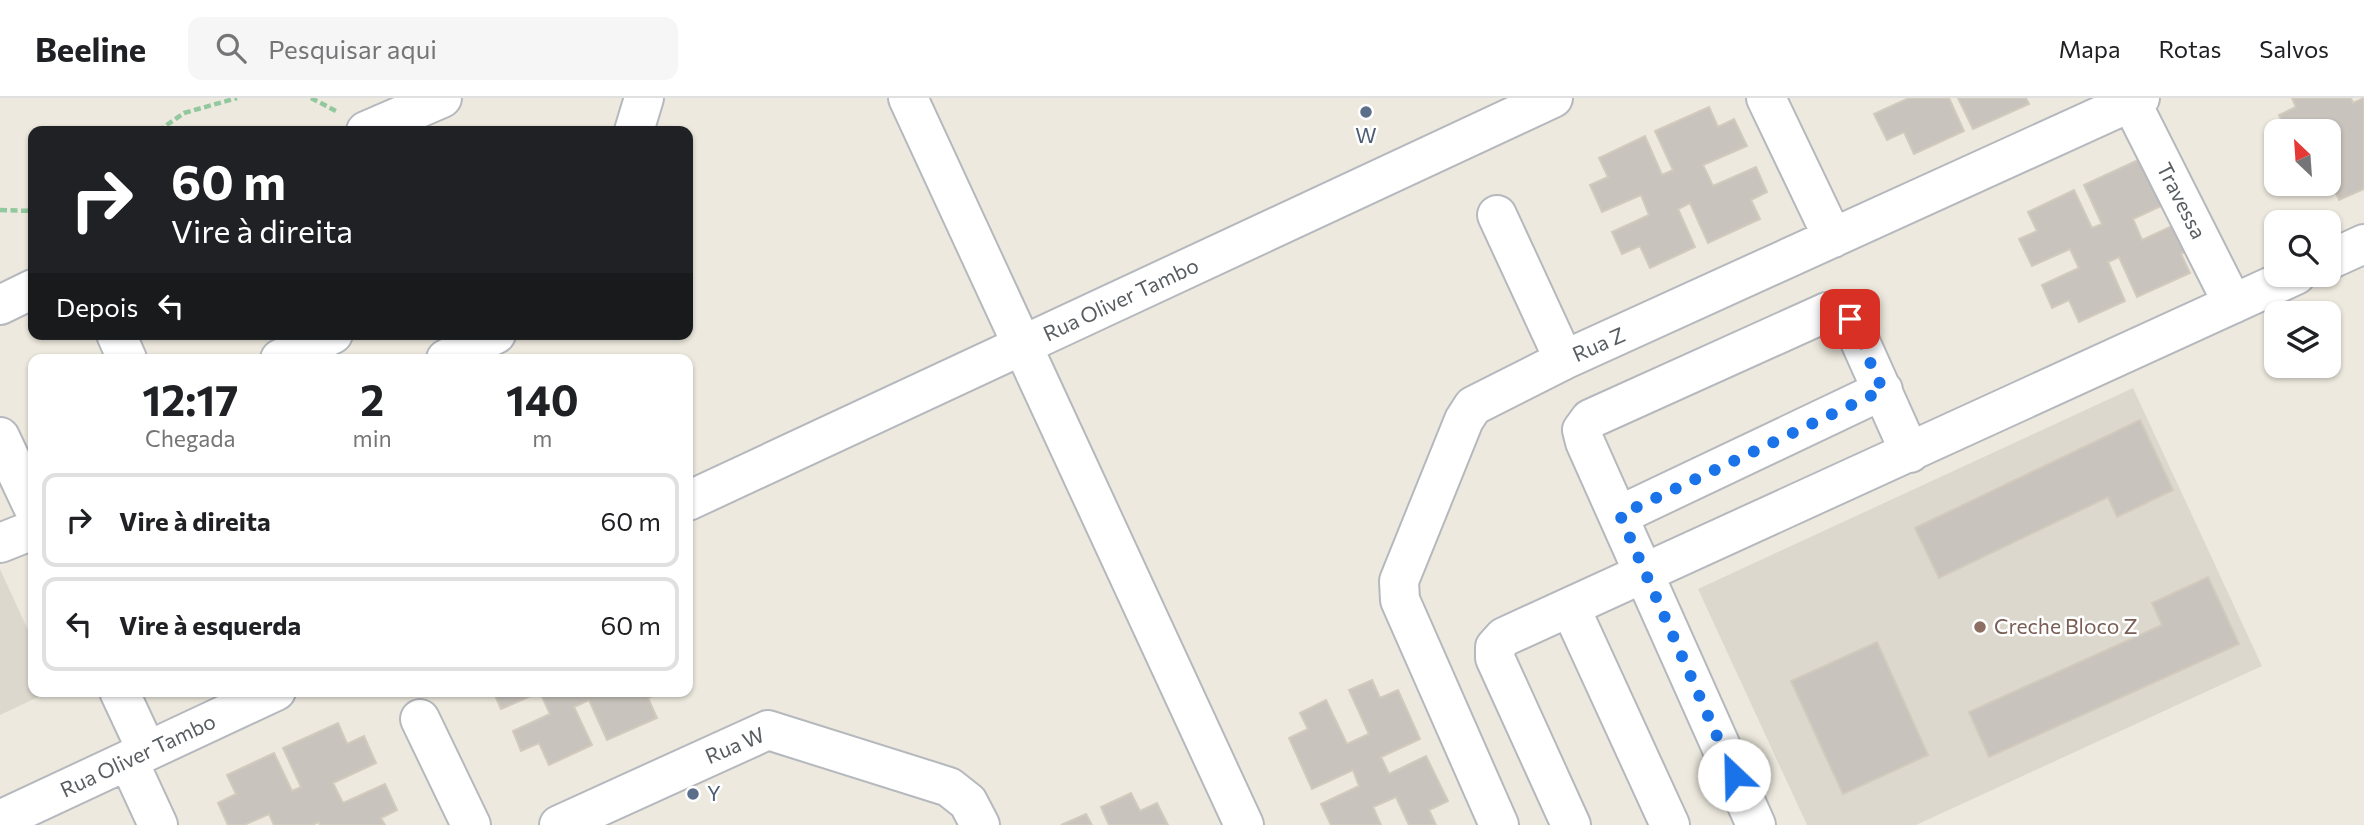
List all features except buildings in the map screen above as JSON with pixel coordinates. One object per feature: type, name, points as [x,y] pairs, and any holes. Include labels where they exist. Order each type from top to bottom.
[{"type":"street","points":[[385,120],[442,98]]},
{"type":"street","points":[[636,126],[644,98]]},
{"type":"street","points":[[908,98],[1244,825]]},
{"type":"street","name":"Rua Oliver Tambo","points":[[693,499],[1553,98]]},
{"type":"street","points":[[1766,98],[1833,238]]},
{"type":"street","name":"Rua Z","points":[[1499,825],[1406,619],[1400,600],[1399,581],[1464,420],[1473,406],[1564,360],[2134,99]]},
{"type":"street","name":"Travessa","points":[[2134,99],[2233,304]]},
{"type":"street","points":[[1497,215],[1564,360]]},
{"type":"street","points":[[2341,255],[2364,244]]},
{"type":"street","points":[[1571,825],[1494,658],[1495,647],[1504,637],[2270,287]]},
{"type":"street","points":[[0,305],[28,291]]},
{"type":"street","points":[[1756,825],[1582,430],[1590,419],[1827,312],[1839,311],[1850,319],[1910,453]]},
{"type":"street","points":[[291,354],[320,340]]},
{"type":"street","points":[[456,354],[484,340]]},
{"type":"street","points":[[1620,515],[1883,390]]},
{"type":"street","points":[[0,437],[28,496]]},
{"type":"street","points":[[0,543],[28,532]]},
{"type":"street","points":[[1570,607],[1670,825]]},
{"type":"street","points":[[121,697],[158,825]]},
{"type":"street","name":"Rua Oliver Tambo","points":[[0,820],[263,697]]},
{"type":"street","points":[[420,719],[471,825]]},
{"type":"street","name":"Rua W","points":[[559,825],[768,730],[949,787],[968,802],[979,825]]},
{"type":"path","points":[[165,126],[184,113],[237,98]]},
{"type":"path","points":[[0,210],[28,211]]},
{"type":"shaded area","name":"Creche Bloco Z","points":[[2133,388],[2262,666],[1916,825],[1807,825],[1698,589]]},
{"type":"shaded area","points":[[0,569],[28,630],[28,697],[38,697],[0,715]]},
{"type":"place","name":"W","points":[[1366,112]]},
{"type":"place","name":"Creche Bloco Z","points":[[1980,627]]},
{"type":"place","name":"Y","points":[[693,794]]},
{"type":"route","points":[[1734,775],[1620,515],[1883,390],[1850,319]]}]
